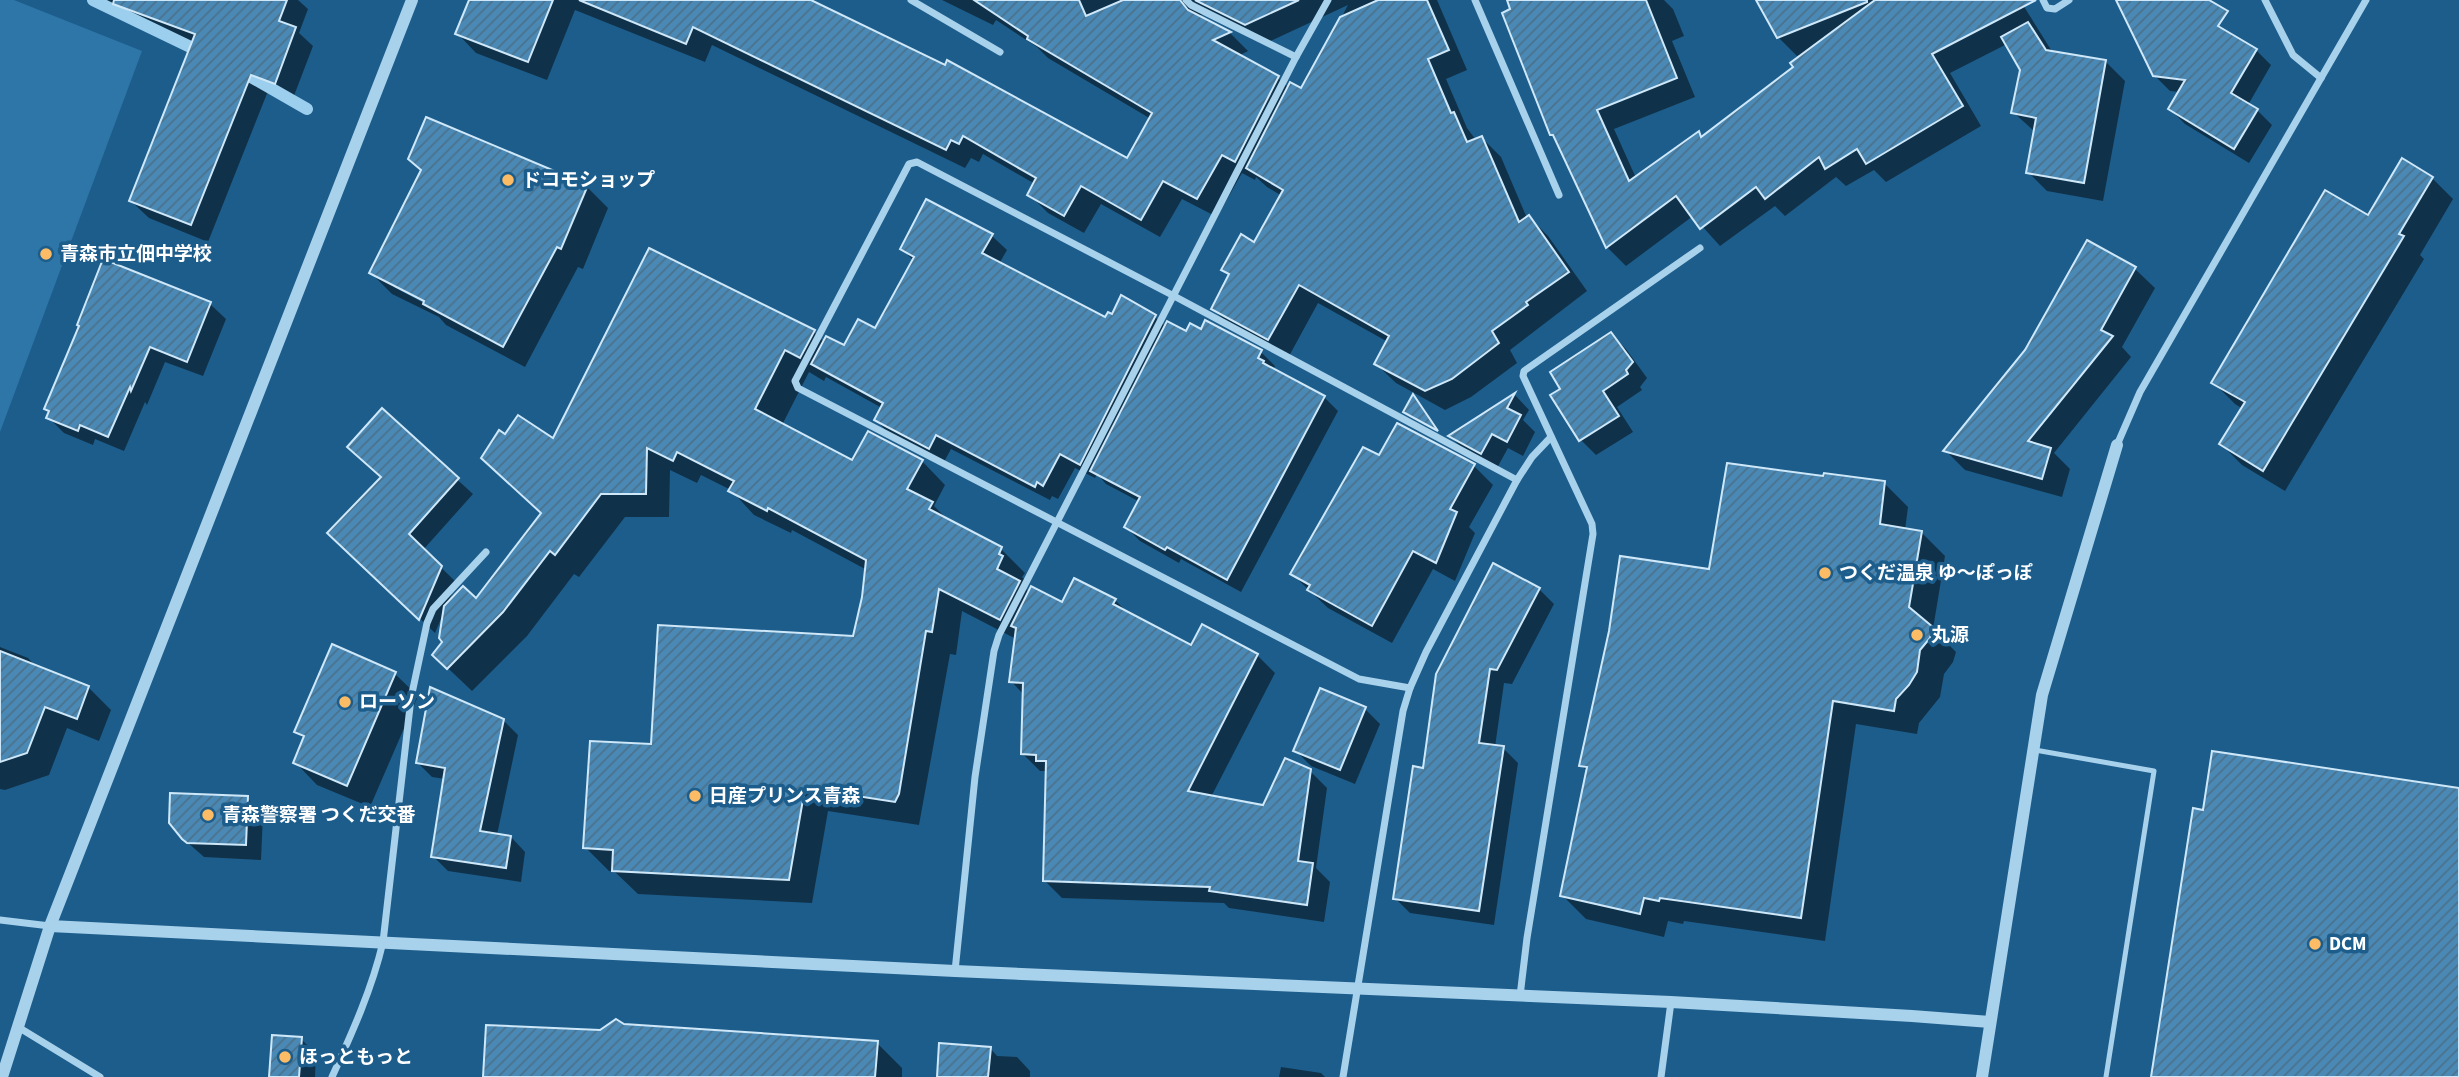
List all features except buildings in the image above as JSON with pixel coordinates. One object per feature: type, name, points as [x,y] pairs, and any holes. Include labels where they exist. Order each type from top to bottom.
[{"type":"street","points":[[2,1077],[50,926],[412,0]]},
{"type":"street","points":[[911,0],[1000,52]]},
{"type":"street","points":[[1186,0],[1191,5],[1296,57]]},
{"type":"street","points":[[956,971],[975,777],[994,650],[999,635],[1296,57],[1328,0]]},
{"type":"street","points":[[1475,0],[1559,195]]},
{"type":"street","points":[[2043,0],[2047,8],[2055,9],[2069,0]]},
{"type":"street","points":[[2265,0],[2294,55],[2321,78]]},
{"type":"street","points":[[1982,1077],[2042,695],[2117,445],[2140,392],[2367,0]]},
{"type":"street","points":[[1410,688],[1359,679],[798,388],[795,381],[909,164],[917,162],[1517,480]]},
{"type":"street","points":[[1520,996],[1527,938],[1593,534],[1592,524],[1523,376],[1524,371],[1700,248]]},
{"type":"street","points":[[1343,1077],[1403,711],[1410,688],[1426,652],[1517,480],[1532,457],[1551,438]]},
{"type":"street","points":[[332,1077],[365,1002],[383,942],[411,698],[427,623],[433,609],[486,552]]},
{"type":"street","points":[[0,920],[50,926],[956,971],[1671,1002],[1990,1022]]},
{"type":"street","points":[[1661,1077],[1671,1002]]},
{"type":"street","points":[[18,1027],[100,1077]]},
{"type":"lane","points":[[2033,749],[2154,771],[2106,1077]]},
{"type":"shaded area","name":"青森市立佃中学校","points":[[0,0],[14,0],[142,51],[0,432]]},
{"type":"waterway","points":[[93,0],[205,54]]},
{"type":"waterway","points":[[237,69],[307,109]]},
{"type":"place","name":"ドコモショップ","points":[[508,180]]},
{"type":"place","name":"青森市立佃中学校","points":[[46,254]]},
{"type":"place","name":"つくだ温泉 ゆ～ぽっぽ","points":[[1825,573]]},
{"type":"place","name":"丸源","points":[[1917,635]]},
{"type":"place","name":"ローソン","points":[[345,702]]},
{"type":"place","name":"日産プリンス青森","points":[[695,796]]},
{"type":"place","name":"青森警察署 つくだ交番","points":[[208,815]]},
{"type":"place","name":"DCM","points":[[2315,944]]},
{"type":"place","name":"ほっともっと","points":[[285,1057]]}]
